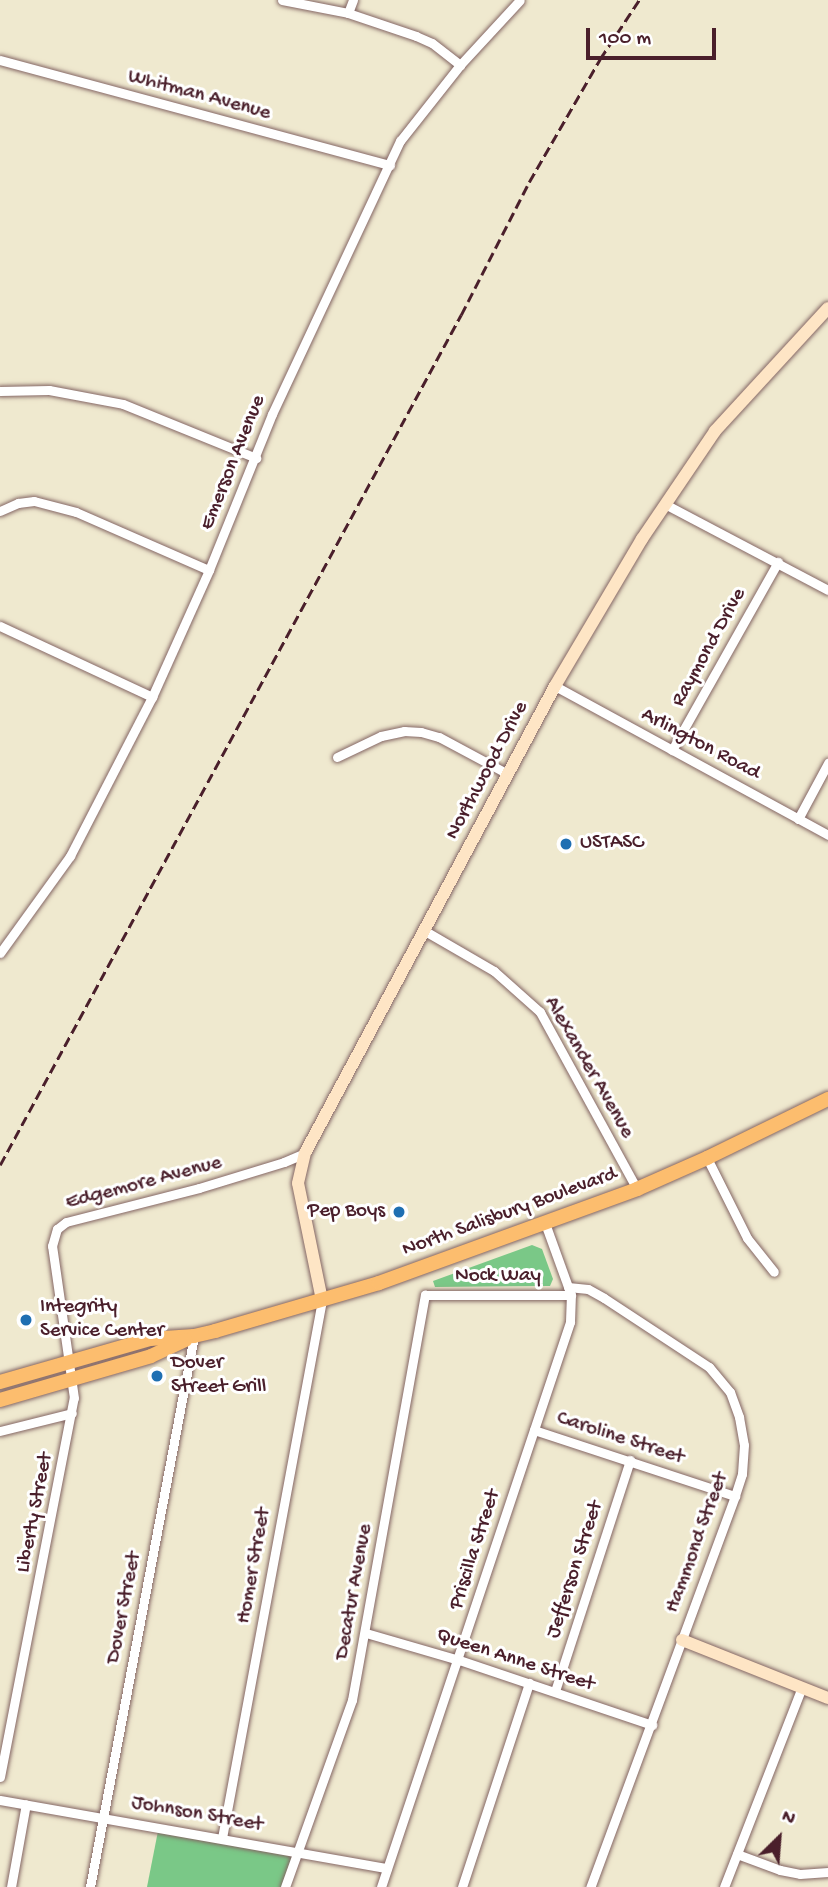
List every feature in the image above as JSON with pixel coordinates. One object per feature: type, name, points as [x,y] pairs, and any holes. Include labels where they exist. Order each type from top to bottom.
[{"type":"main road","name":"North Salisbury Boulevard","points":[[0,1399],[151,1356],[194,1336],[391,1279],[636,1189],[828,1099]]},
{"type":"main road","name":"North Salisbury Boulevard","points":[[0,1382],[150,1339],[194,1336]]},
{"type":"street","points":[[282,0],[348,13],[432,43],[460,65]]},
{"type":"street","points":[[348,13],[353,0]]},
{"type":"street","name":"Emerson Avenue","points":[[0,953],[70,856],[152,697],[209,570],[310,328],[400,141],[460,65],[520,0]]},
{"type":"street","name":"Whitman Avenue","points":[[0,60],[390,165]]},
{"type":"street","name":"Northwood Drive","points":[[322,1300],[298,1183],[305,1153],[555,687],[608,594],[715,431],[828,308]]},
{"type":"street","points":[[0,391],[49,390],[123,404],[256,458]]},
{"type":"street","points":[[0,511],[18,503],[34,501],[76,512],[209,570]]},
{"type":"street","points":[[665,504],[828,590]]},
{"type":"street","name":"Raymond Drive","points":[[672,750],[778,562]]},
{"type":"street","points":[[0,626],[152,697]]},
{"type":"street","name":"Arlington Road","points":[[555,687],[828,835]]},
{"type":"street","points":[[337,757],[382,736],[421,732],[439,737],[508,774]]},
{"type":"street","points":[[798,818],[828,763]]},
{"type":"street","name":"Alexander Avenue","points":[[425,931],[494,971],[540,1012],[636,1189]]},
{"type":"street","name":"Edgemore Avenue","points":[[72,1380],[52,1246],[57,1229],[66,1222],[199,1188],[305,1153]]},
{"type":"street","points":[[707,1158],[747,1238],[774,1272]]},
{"type":"street","name":"Priscilla Street","points":[[381,1887],[570,1322],[570,1291],[545,1223]]},
{"type":"street","name":"Hammond Street","points":[[570,1291],[588,1289],[604,1298],[693,1355],[720,1378],[730,1392],[743,1431],[744,1460],[736,1496],[590,1887]]},
{"type":"street","name":"Nock Way","points":[[425,1295],[570,1291]]},
{"type":"street","name":"Decatur Avenue","points":[[285,1887],[345,1727],[366,1633],[425,1295]]},
{"type":"street","name":"Homer Street","points":[[222,1838],[322,1300]]},
{"type":"street","name":"Dover Street","points":[[90,1887],[194,1336]]},
{"type":"street","name":"Liberty Street","points":[[0,1777],[72,1413],[72,1380]]},
{"type":"street","points":[[0,1431],[72,1413]]},
{"type":"street","name":"Caroline Street","points":[[534,1430],[736,1496]]},
{"type":"street","name":"Jefferson Street","points":[[555,1691],[630,1460]]},
{"type":"street","name":"Queen Anne Street","points":[[366,1633],[459,1660],[652,1725]]},
{"type":"street","points":[[682,1640],[828,1698]]},
{"type":"street","points":[[462,1887],[529,1683]]},
{"type":"street","points":[[724,1887],[802,1687]]},
{"type":"street","name":"Johnson Street","points":[[0,1800],[387,1868]]},
{"type":"street","points":[[11,1887],[26,1804]]},
{"type":"street","points":[[737,1854],[780,1870],[800,1874],[828,1872]]},
{"type":"green space","points":[[532,1245],[542,1249],[553,1279],[550,1286],[435,1287],[433,1281]]},
{"type":"green space","points":[[159,1826],[298,1851],[285,1887],[147,1887]]},
{"type":"railway","points":[[0,1165],[461,315],[529,182],[600,59],[639,0]]},
{"type":"place","name":"USTASC","points":[[566,844]]},
{"type":"place","name":"Pep Boys","points":[[399,1212]]},
{"type":"place","name":"Integrity Service Center","points":[[26,1320]]},
{"type":"place","name":"Dover Street Grill","points":[[157,1376]]}]
